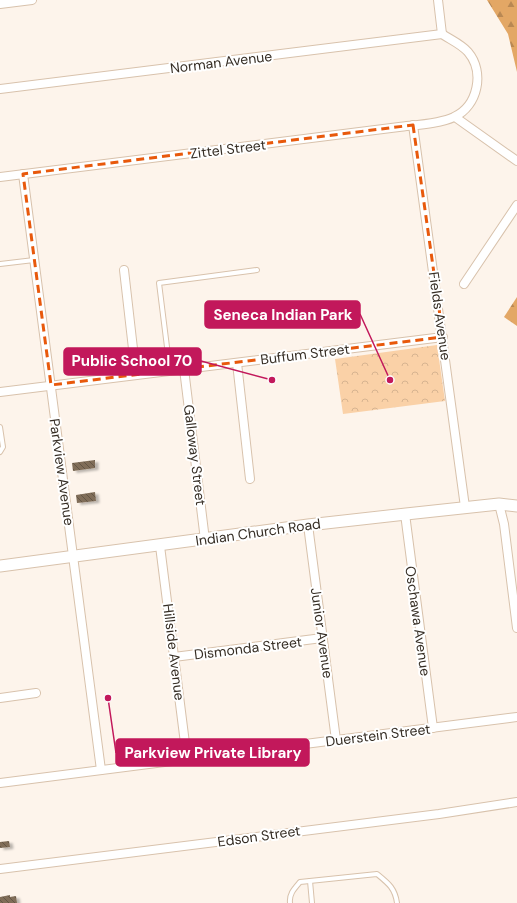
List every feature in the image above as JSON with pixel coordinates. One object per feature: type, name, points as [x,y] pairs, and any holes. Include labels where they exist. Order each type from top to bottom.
[{"type":"street","points":[[0,4],[32,0]]},
{"type":"street","points":[[438,0],[442,34],[467,51],[472,58],[477,72],[478,80],[472,99],[470,103],[455,117],[517,161]]},
{"type":"street","name":"Norman Avenue","points":[[0,89],[442,34]]},
{"type":"street","name":"Zittel Street","points":[[0,177],[413,125],[446,120],[455,117]]},
{"type":"street","name":"Fields Avenue","points":[[413,125],[465,507]]},
{"type":"street","name":"Parkview Avenue","points":[[23,174],[101,770]]},
{"type":"street","points":[[464,284],[517,205]]},
{"type":"street","points":[[124,270],[136,375]]},
{"type":"street","name":"Buffum Street","points":[[0,392],[443,337]]},
{"type":"street","points":[[237,363],[250,479]]},
{"type":"street","name":"Galloway Street","points":[[184,369],[205,540]]},
{"type":"street","points":[[499,504],[504,524],[517,628]]},
{"type":"street","name":"Indian Church Road","points":[[0,566],[160,546],[308,525],[465,507],[499,504],[517,506]]},
{"type":"street","name":"Oschawa Avenue","points":[[405,514],[433,728]]},
{"type":"street","name":"Junior Avenue","points":[[308,525],[336,740]]},
{"type":"street","name":"Hillside Avenue","points":[[160,546],[187,759]]},
{"type":"street","name":"Dismonda Street","points":[[174,657],[322,638]]},
{"type":"street","points":[[0,698],[36,693]]},
{"type":"street","name":"Duerstein Street","points":[[0,783],[517,717]]},
{"type":"street","name":"Edson Street","points":[[0,869],[439,814],[517,802]]},
{"type":"lane","points":[[0,264],[34,260]]},
{"type":"lane","points":[[170,371],[159,283],[257,270]]},
{"type":"lane","points":[[0,427],[3,446],[0,452]]},
{"type":"lane","points":[[290,903],[293,890],[300,882],[377,874],[387,882],[395,893],[397,903]]},
{"type":"lane","points":[[310,881],[312,903]]},
{"type":"highlighted area","points":[[413,125],[443,337],[51,385],[23,174]]},
{"type":"green space","points":[[487,0],[517,0],[517,72],[508,34]]},
{"type":"green space","points":[[517,297],[517,326],[504,317]]},
{"type":"green space","points":[[437,345],[445,401],[343,414],[335,359]]},
{"type":"building","points":[[95,460],[95,468],[73,471],[72,463]]},
{"type":"building","points":[[95,492],[96,501],[77,503],[76,495]]},
{"type":"building","points":[[9,841],[10,847],[0,848],[0,842]]},
{"type":"building","points":[[10,895],[10,897],[16,896],[17,903],[0,903],[0,897]]},
{"type":"place","name":"Public School 70","points":[[272,380]]},
{"type":"place","name":"Seneca Indian Park","points":[[390,380]]},
{"type":"place","name":"Parkview Private Library","points":[[108,698]]}]
